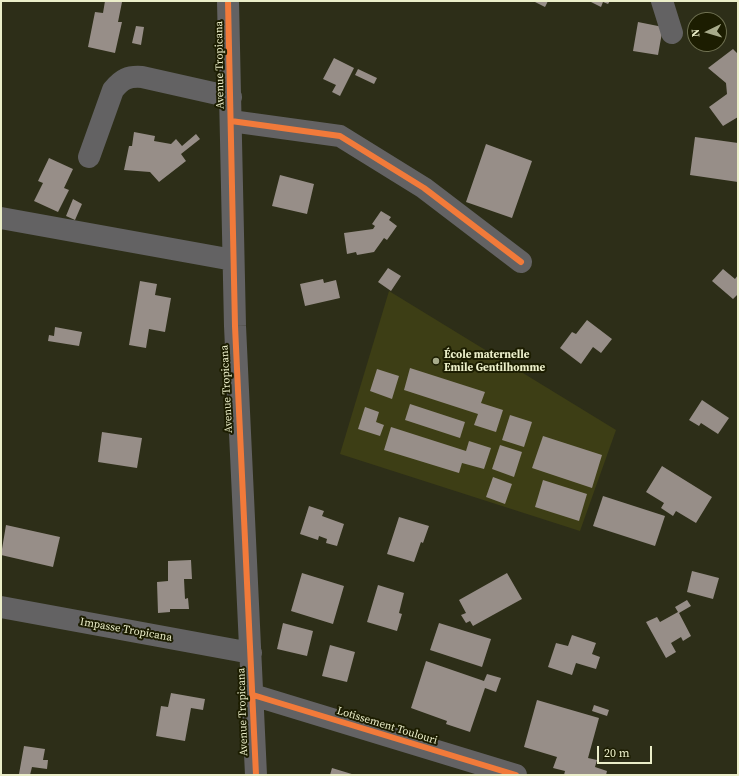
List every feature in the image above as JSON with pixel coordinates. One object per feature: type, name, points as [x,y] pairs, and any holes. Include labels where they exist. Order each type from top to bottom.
[{"type":"street","name":"Avenue Tropicana","points":[[228,1],[233,260],[243,534],[251,653],[256,775]]},
{"type":"street","points":[[662,1],[672,33]]},
{"type":"street","points":[[89,157],[113,90],[120,82],[130,76],[142,77],[231,97]]},
{"type":"street","points":[[231,121],[340,136],[424,188],[521,262]]},
{"type":"street","points":[[1,218],[233,260]]},
{"type":"street","name":"Impasse Tropicana","points":[[1,607],[251,653]]},
{"type":"street","name":"Lotissement Toulouri","points":[[253,695],[516,775]]},
{"type":"shaded area","name":"École maternelle Emile Gentilhomme","points":[[389,291],[616,430],[580,531],[340,454]]},
{"type":"building","points":[[105,1],[122,2],[118,22],[122,22],[115,53],[88,47],[95,12],[103,13]]},
{"type":"building","points":[[533,1],[548,1],[545,7]]},
{"type":"building","points":[[589,1],[610,1],[608,4],[603,2],[601,7]]},
{"type":"building","points":[[638,22],[663,27],[658,55],[633,51]]},
{"type":"building","points":[[136,26],[144,27],[141,45],[132,43]]},
{"type":"building","points":[[733,49],[738,54],[738,117],[723,126],[709,107],[727,94],[726,83],[708,68]]},
{"type":"building","points":[[334,58],[354,68],[340,96],[332,92],[336,85],[323,79]]},
{"type":"building","points":[[358,69],[377,78],[374,84],[355,75]]},
{"type":"building","points":[[134,132],[155,136],[154,141],[171,144],[176,139],[182,146],[196,134],[200,139],[181,154],[186,161],[159,182],[150,172],[124,170],[129,146],[132,146]]},
{"type":"building","points":[[695,137],[738,143],[738,182],[690,175]]},
{"type":"building","points":[[486,144],[532,161],[512,218],[466,202]]},
{"type":"building","points":[[49,158],[73,169],[64,188],[69,190],[58,212],[34,201],[43,183],[38,181]]},
{"type":"building","points":[[280,175],[314,184],[307,214],[272,206]]},
{"type":"building","points":[[73,199],[82,204],[75,220],[66,216]]},
{"type":"building","points":[[381,211],[391,217],[389,220],[397,226],[387,240],[384,238],[374,252],[357,255],[356,252],[347,254],[344,233],[373,229],[375,226],[372,224]]},
{"type":"building","points":[[388,268],[401,276],[391,291],[378,282]]},
{"type":"building","points":[[723,269],[735,279],[738,275],[738,294],[733,299],[712,281]]},
{"type":"building","points":[[323,279],[324,283],[336,280],[340,298],[305,306],[300,284]]},
{"type":"building","points":[[140,281],[157,284],[155,295],[171,298],[165,332],[149,329],[146,348],[129,345]]},
{"type":"building","points":[[587,320],[612,339],[601,353],[593,347],[581,364],[560,348],[572,332],[576,334]]},
{"type":"building","points":[[55,327],[82,332],[79,346],[48,341],[49,335],[54,336]]},
{"type":"building","points":[[410,368],[485,392],[481,403],[503,410],[496,432],[474,425],[478,414],[404,390]]},
{"type":"building","points":[[377,369],[399,376],[392,399],[370,391]]},
{"type":"building","points":[[702,400],[729,418],[718,434],[701,423],[699,426],[689,420]]},
{"type":"building","points":[[410,404],[465,422],[460,438],[405,420]]},
{"type":"building","points":[[365,407],[379,412],[376,422],[384,425],[380,436],[358,429]]},
{"type":"building","points":[[510,415],[532,422],[524,447],[502,440]]},
{"type":"building","points":[[391,427],[466,451],[469,441],[491,448],[484,469],[462,463],[459,473],[384,450]]},
{"type":"building","points":[[102,432],[142,438],[137,468],[98,462]]},
{"type":"building","points":[[543,436],[602,455],[592,488],[532,468]]},
{"type":"building","points":[[500,445],[522,452],[514,477],[492,469]]},
{"type":"building","points":[[662,466],[712,497],[696,523],[676,511],[673,516],[661,508],[664,503],[646,492]]},
{"type":"building","points":[[493,477],[512,484],[505,504],[486,497]]},
{"type":"building","points":[[543,480],[587,494],[579,521],[535,507]]},
{"type":"building","points":[[603,496],[665,516],[655,546],[593,526]]},
{"type":"building","points":[[309,506],[324,511],[322,516],[344,524],[337,546],[326,543],[327,539],[319,536],[318,540],[300,534]]},
{"type":"building","points":[[399,517],[429,526],[423,543],[421,542],[414,562],[387,554]]},
{"type":"building","points":[[6,525],[60,537],[53,567],[1,555]]},
{"type":"building","points":[[191,560],[192,579],[184,579],[185,599],[188,598],[189,609],[170,609],[170,612],[158,613],[157,582],[168,581],[168,561]]},
{"type":"building","points":[[692,571],[719,578],[713,599],[687,592]]},
{"type":"building","points":[[302,573],[344,586],[333,624],[291,611]]},
{"type":"building","points":[[507,573],[522,599],[473,626],[470,621],[466,623],[461,615],[466,613],[459,600]]},
{"type":"building","points":[[378,585],[404,593],[399,613],[402,614],[397,631],[367,622]]},
{"type":"building","points":[[687,600],[691,606],[679,613],[691,636],[683,641],[681,637],[671,643],[676,652],[666,658],[646,622],[657,617],[660,622],[678,612],[675,607]]},
{"type":"building","points":[[283,623],[313,631],[307,656],[277,649]]},
{"type":"building","points":[[439,623],[491,639],[482,667],[430,650]]},
{"type":"building","points":[[572,635],[596,643],[592,654],[600,657],[596,669],[576,663],[572,675],[548,667],[556,643],[568,646]]},
{"type":"building","points":[[330,645],[355,652],[347,682],[322,676]]},
{"type":"building","points":[[426,661],[484,681],[487,674],[501,678],[496,692],[485,688],[470,732],[446,724],[447,721],[411,708]]},
{"type":"building","points":[[171,693],[205,699],[203,710],[191,708],[185,741],[156,736],[161,706],[168,707]]},
{"type":"building","points":[[537,700],[599,718],[588,758],[597,760],[595,767],[607,771],[606,775],[564,775],[565,771],[553,768],[557,757],[524,747]]},
{"type":"building","points":[[594,705],[609,710],[607,716],[592,711]]},
{"type":"building","points":[[24,746],[45,749],[43,760],[48,760],[47,769],[32,767],[30,775],[19,774]]},
{"type":"building","points":[[332,768],[355,775],[330,775]]},
{"type":"cycle path","points":[[228,1],[235,326],[256,775]]},
{"type":"cycle path","points":[[231,121],[340,136],[424,188],[521,262]]},
{"type":"cycle path","points":[[253,695],[516,775]]},
{"type":"place","name":"École maternelle Emile Gentilhomme","points":[[436,361]]}]
